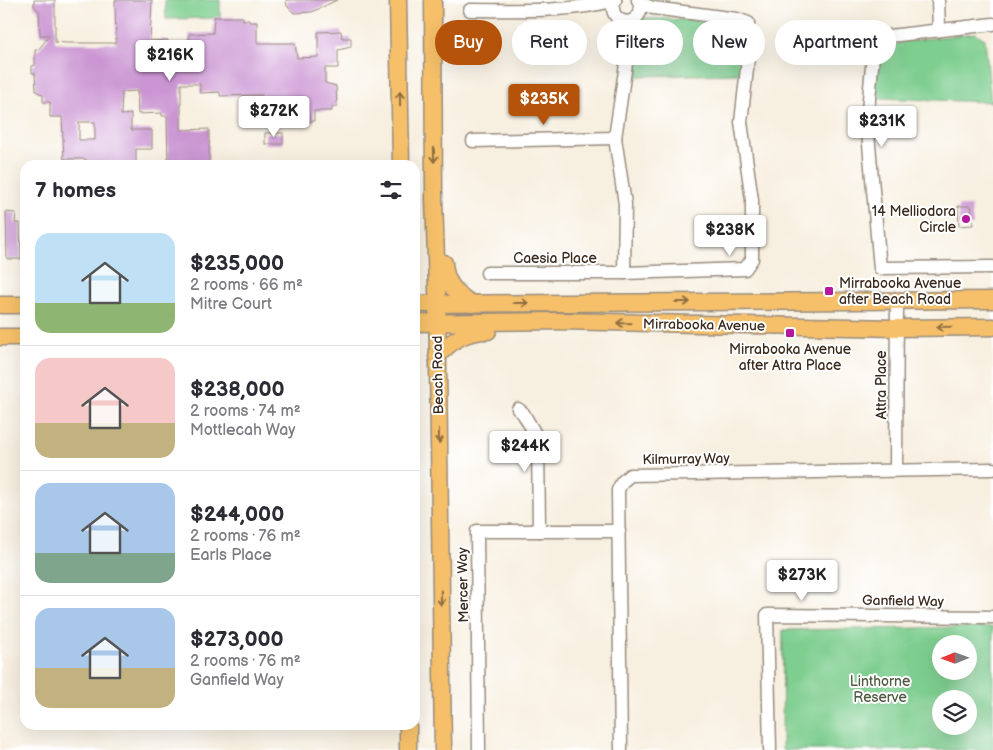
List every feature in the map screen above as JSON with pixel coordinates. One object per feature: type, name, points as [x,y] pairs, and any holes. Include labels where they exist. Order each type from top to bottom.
[{"type":"main road","points":[[398,0],[401,160]]},
{"type":"main road","name":"Beach Road","points":[[433,0],[434,199],[444,750]]},
{"type":"main road","points":[[434,199],[441,226],[444,272],[451,287],[472,304]]},
{"type":"main road","name":"Mirrabooka Avenue","points":[[420,304],[993,300]]},
{"type":"main road","points":[[0,305],[20,305]]},
{"type":"main road","points":[[438,357],[448,344],[473,331],[537,330],[558,321]]},
{"type":"main road","name":"Mirrabooka Avenue","points":[[420,323],[558,321],[896,328],[993,327]]},
{"type":"main road","points":[[0,337],[20,337]]},
{"type":"main road","points":[[408,730],[408,750]]},
{"type":"street","points":[[470,10],[528,10],[598,5],[615,0]]},
{"type":"street","points":[[615,0],[612,8],[631,12]]},
{"type":"street","points":[[938,0],[939,30]]},
{"type":"street","points":[[598,5],[631,12]]},
{"type":"street","name":"Caesia Place","points":[[487,273],[737,271],[745,269],[752,259],[752,200],[741,122],[749,51],[748,23],[737,19],[653,8],[631,12]]},
{"type":"street","points":[[624,272],[626,204],[616,138],[627,57],[626,38],[631,12]]},
{"type":"street","points":[[993,24],[881,37],[874,43],[867,122],[880,268],[993,267]]},
{"type":"street","points":[[473,141],[616,138]]},
{"type":"street","name":"Attra Place","points":[[896,470],[897,300]]},
{"type":"street","points":[[518,409],[523,412],[538,439],[540,531]]},
{"type":"street","name":"Kilmurray Way","points":[[621,750],[618,490],[622,482],[630,475],[993,469]]},
{"type":"street","name":"Mercer Way","points":[[479,750],[477,531],[618,531]]},
{"type":"street","name":"Ganfield Way","points":[[770,750],[767,615],[993,617]]},
{"type":"green space","points":[[165,0],[220,0],[220,18],[166,19]]},
{"type":"green space","points":[[642,18],[693,20],[693,65],[741,65],[739,74],[631,76],[632,65],[683,65],[683,20],[641,20]]},
{"type":"green space","points":[[975,33],[985,39],[991,102],[875,98],[874,76],[880,65],[896,65],[896,45],[900,42]]},
{"type":"green space","name":"Linthorne Reserve","points":[[993,627],[993,750],[782,750],[783,630]]},
{"type":"building","points":[[34,0],[55,0],[55,42],[116,43],[115,0],[152,0],[150,41],[168,40],[168,46],[185,46],[185,43],[189,43],[189,34],[213,33],[214,17],[243,17],[243,20],[257,22],[257,43],[295,43],[297,58],[318,57],[318,32],[341,31],[342,38],[351,38],[351,47],[338,50],[338,68],[325,68],[325,83],[336,86],[337,107],[332,107],[332,111],[314,111],[314,121],[299,122],[296,111],[262,111],[262,95],[220,96],[220,92],[200,93],[200,84],[181,84],[181,130],[209,129],[209,160],[168,160],[167,116],[162,116],[162,113],[138,114],[137,91],[122,92],[121,115],[131,114],[131,130],[152,130],[152,149],[136,149],[136,160],[64,159],[62,117],[50,117],[50,102],[43,102],[43,95],[36,91],[35,73],[32,73],[32,66],[35,65],[35,50],[38,50],[50,35],[40,35],[39,11],[34,6]],"holes":[[[79,122],[95,122],[95,140],[79,140]]]},
{"type":"building","points":[[286,0],[337,0],[312,12],[294,13],[287,6]]},
{"type":"building","points":[[265,133],[283,133],[283,144],[265,144]]},
{"type":"building","name":"14 Melliodora Circle","points":[[958,206],[971,206],[973,225],[959,226]]},
{"type":"building","points":[[6,212],[16,213],[15,223],[20,223],[20,259],[7,259]]},
{"type":"place","name":"14 Melliodora Circle","points":[[966,219]]},
{"type":"place","name":"Mirrabooka Avenue after Beach Road","points":[[829,291]]},
{"type":"place","name":"Mirrabooka Avenue after Attra Place","points":[[790,333]]}]
